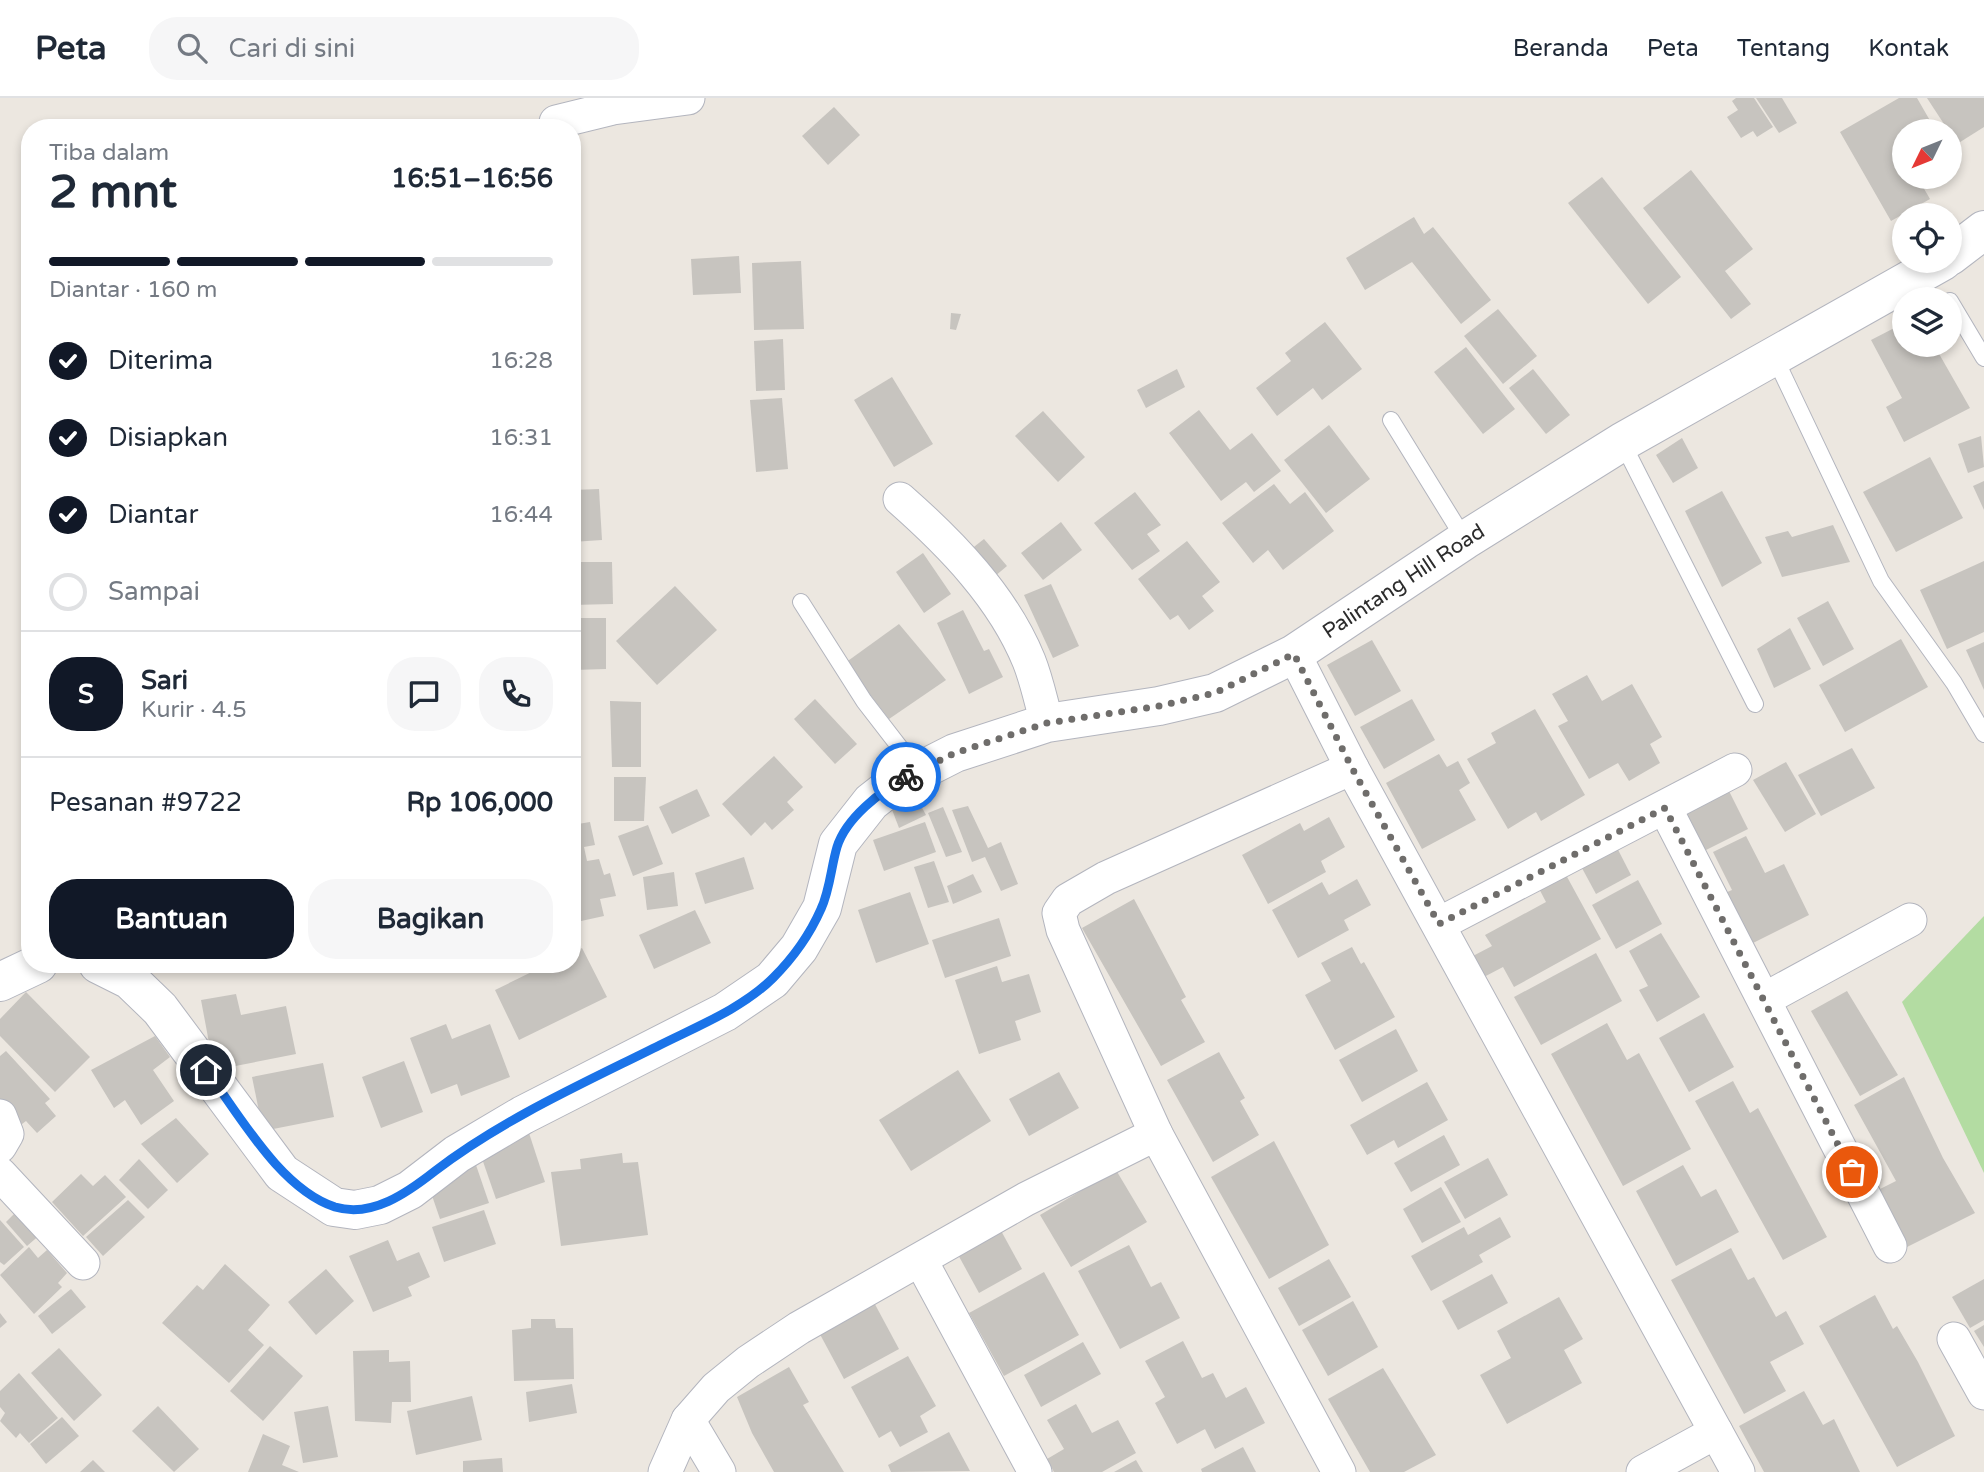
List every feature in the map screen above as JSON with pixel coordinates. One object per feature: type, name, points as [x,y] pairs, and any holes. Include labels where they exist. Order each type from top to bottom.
[{"type":"street","points":[[567,119],[613,107],[688,98]]},
{"type":"street","name":"Palintang Hill Road","points":[[117,973],[130,979],[160,1009],[282,1173],[334,1206],[355,1210],[380,1205],[410,1190],[457,1154],[523,1115],[725,1012],[772,980],[799,948],[822,908],[838,844],[852,822],[871,802],[918,771],[955,753],[1047,723],[1159,706],[1215,693],[1294,654],[1465,540],[1622,442],[1774,356],[1943,280],[1984,230]]},
{"type":"street","points":[[900,499],[948,544],[1014,630],[1029,662],[1047,723]]},
{"type":"street","points":[[1294,654],[1352,768],[1738,1472]]},
{"type":"street","points":[[1339,1472],[1156,1134],[1063,930],[1059,912],[1068,900],[1106,878],[1352,768]]},
{"type":"street","points":[[1439,924],[1735,769]]},
{"type":"street","points":[[1665,808],[1889,1246]]},
{"type":"street","points":[[1765,999],[1910,920]]},
{"type":"street","points":[[0,982],[21,972]]},
{"type":"street","points":[[0,1116],[7,1134],[0,1146]]},
{"type":"street","points":[[665,1472],[688,1420],[716,1388],[748,1362],[799,1328],[1026,1199],[1156,1134]]},
{"type":"street","points":[[0,1174],[83,1263]]},
{"type":"street","points":[[921,1261],[1035,1472]]},
{"type":"street","points":[[1954,1339],[1984,1393]]},
{"type":"street","points":[[688,1420],[719,1472]]},
{"type":"street","points":[[1643,1472],[1716,1432]]},
{"type":"lane","points":[[1943,280],[1984,358]]},
{"type":"lane","points":[[1774,356],[1881,581],[1954,683],[1984,734]]},
{"type":"lane","points":[[1391,420],[1465,540]]},
{"type":"lane","points":[[1622,442],[1755,704]]},
{"type":"lane","points":[[801,602],[864,701],[918,771]]},
{"type":"green space","points":[[1984,916],[1984,1173],[1902,1002]]},
{"type":"building","points":[[1736,98],[1754,98],[1773,127],[1757,137],[1753,131],[1741,138],[1727,117],[1738,110],[1732,101]]},
{"type":"building","points":[[1756,98],[1782,98],[1797,123],[1779,133]]},
{"type":"building","points":[[1899,98],[1917,98],[1929,119],[1892,119],[1892,189],[1924,189],[1930,199],[1923,203],[1892,203],[1891,221],[1840,132]]},
{"type":"building","points":[[1927,98],[1984,98],[1984,127],[1962,141],[1962,119],[1941,119]]},
{"type":"building","points":[[834,107],[860,135],[828,165],[802,136]]},
{"type":"building","points":[[1691,170],[1753,249],[1725,271],[1751,304],[1731,319],[1643,208]]},
{"type":"building","points":[[1602,177],[1681,277],[1648,304],[1568,203]]},
{"type":"building","points":[[1414,217],[1424,234],[1433,227],[1491,300],[1461,324],[1412,262],[1365,290],[1346,258]]},
{"type":"building","points":[[739,256],[741,293],[693,295],[691,259]]},
{"type":"building","points":[[801,261],[804,329],[754,330],[752,263]]},
{"type":"building","points":[[1498,309],[1537,356],[1503,384],[1464,336]]},
{"type":"building","points":[[951,313],[961,314],[956,330],[950,329]]},
{"type":"building","points":[[1325,322],[1362,369],[1322,400],[1313,388],[1277,416],[1256,388],[1291,361],[1285,353]]},
{"type":"building","points":[[1892,329],[1892,357],[1941,357],[1970,408],[1904,442],[1886,407],[1902,398],[1871,340]]},
{"type":"building","points":[[783,339],[785,390],[756,391],[754,341]]},
{"type":"building","points":[[1466,347],[1515,409],[1483,434],[1434,372]]},
{"type":"building","points":[[1177,369],[1185,387],[1146,408],[1137,390]]},
{"type":"building","points":[[1533,369],[1570,415],[1546,434],[1509,388]]},
{"type":"building","points":[[892,377],[933,444],[894,467],[854,400]]},
{"type":"building","points":[[782,398],[788,469],[756,472],[750,400]]},
{"type":"building","points":[[1199,410],[1230,450],[1252,433],[1281,471],[1254,492],[1246,482],[1221,501],[1169,433]]},
{"type":"building","points":[[1043,411],[1085,457],[1058,482],[1015,436]]},
{"type":"building","points":[[1329,425],[1370,479],[1326,513],[1284,460]]},
{"type":"building","points":[[1981,436],[1984,467],[1968,473],[1958,444]]},
{"type":"building","points":[[1682,438],[1698,468],[1673,483],[1656,455]]},
{"type":"building","points":[[1930,457],[1963,518],[1896,552],[1863,492]]},
{"type":"building","points":[[1984,481],[1984,510],[1973,486]]},
{"type":"building","points":[[1274,484],[1290,504],[1305,492],[1334,531],[1283,570],[1268,550],[1253,563],[1222,523]]},
{"type":"building","points":[[599,489],[602,540],[581,541],[581,490]]},
{"type":"building","points":[[1722,491],[1762,563],[1722,587],[1685,511]]},
{"type":"building","points":[[1135,492],[1161,525],[1147,534],[1160,551],[1132,570],[1094,523]]},
{"type":"building","points":[[1061,522],[1082,550],[1043,580],[1021,553]]},
{"type":"building","points":[[1833,525],[1850,562],[1782,577],[1765,537],[1788,531],[1792,537]]},
{"type":"building","points":[[984,539],[1007,566],[988,582],[965,554]]},
{"type":"building","points":[[1187,541],[1220,582],[1202,596],[1214,611],[1189,630],[1178,615],[1170,620],[1138,579]]},
{"type":"building","points":[[923,553],[951,594],[924,613],[896,572]]},
{"type":"building","points":[[1984,561],[1984,632],[1947,649],[1920,590]]},
{"type":"building","points":[[581,562],[612,562],[613,604],[581,605]]},
{"type":"building","points":[[1051,584],[1079,646],[1053,658],[1024,595]]},
{"type":"building","points":[[675,586],[717,630],[657,685],[616,641]]},
{"type":"building","points":[[1828,601],[1854,649],[1823,666],[1797,618]]},
{"type":"building","points":[[963,610],[984,651],[989,649],[1003,677],[969,694],[937,623]]},
{"type":"building","points":[[581,618],[606,618],[606,669],[581,670]]},
{"type":"building","points":[[899,624],[946,680],[889,719],[845,663]]},
{"type":"building","points":[[1790,628],[1811,669],[1774,688],[1757,649]]},
{"type":"building","points":[[1901,639],[1928,687],[1845,732],[1819,685]]},
{"type":"building","points":[[1372,640],[1401,691],[1355,716],[1327,665]]},
{"type":"building","points":[[1984,642],[1984,690],[1966,650]]},
{"type":"building","points":[[1587,675],[1602,701],[1632,684],[1662,737],[1650,744],[1660,763],[1629,781],[1618,763],[1589,779],[1558,726],[1568,721],[1552,694]]},
{"type":"building","points":[[815,699],[857,744],[835,764],[794,719]]},
{"type":"building","points":[[1412,699],[1435,740],[1384,769],[1360,727]]},
{"type":"building","points":[[610,701],[641,702],[641,767],[612,767]]},
{"type":"building","points":[[1535,709],[1585,795],[1541,821],[1536,812],[1508,829],[1467,759],[1496,743],[1491,733]]},
{"type":"building","points":[[1852,748],[1875,788],[1821,816],[1798,775]]},
{"type":"building","points":[[1439,754],[1447,767],[1458,761],[1470,783],[1459,790],[1476,820],[1422,849],[1386,783]]},
{"type":"building","points":[[774,756],[803,787],[787,802],[794,810],[772,830],[765,822],[751,836],[722,804]]},
{"type":"building","points":[[1786,762],[1816,814],[1785,832],[1753,780]]},
{"type":"building","points":[[614,777],[646,777],[644,821],[614,821]]},
{"type":"building","points":[[1725,783],[1748,829],[1704,851],[1680,804]]},
{"type":"building","points":[[697,789],[710,816],[672,834],[659,807]]},
{"type":"building","points":[[915,795],[926,815],[899,828],[891,807]]},
{"type":"building","points":[[968,806],[988,848],[1001,842],[1018,884],[1001,891],[985,857],[972,862],[952,810]]},
{"type":"building","points":[[943,807],[962,852],[946,857],[928,813]]},
{"type":"building","points":[[1329,817],[1345,847],[1321,861],[1326,872],[1268,904],[1242,855],[1300,823],[1304,831]]},
{"type":"building","points":[[590,822],[595,845],[584,847],[587,861],[599,859],[604,875],[610,873],[616,896],[600,899],[604,916],[581,921],[581,824]]},
{"type":"building","points":[[925,822],[936,852],[884,871],[873,840]]},
{"type":"building","points":[[648,825],[663,864],[633,876],[618,836]]},
{"type":"building","points":[[1746,836],[1765,873],[1784,864],[1809,915],[1751,944],[1725,893],[1732,890],[1713,852]]},
{"type":"building","points":[[1612,838],[1631,875],[1596,894],[1576,857]]},
{"type":"building","points":[[744,857],[754,889],[705,904],[695,873]]},
{"type":"building","points":[[934,861],[949,902],[928,908],[914,867]]},
{"type":"building","points":[[1560,864],[1601,939],[1514,987],[1503,967],[1482,978],[1471,957],[1492,946],[1485,935],[1546,902],[1534,879]]},
{"type":"building","points":[[674,872],[678,906],[647,910],[643,877]]},
{"type":"building","points":[[973,874],[982,892],[953,904],[947,886]]},
{"type":"building","points":[[1357,879],[1371,905],[1344,920],[1349,930],[1298,958],[1272,910],[1322,882],[1329,895]]},
{"type":"building","points":[[1638,880],[1662,924],[1616,949],[1592,905]]},
{"type":"building","points":[[910,892],[929,944],[876,963],[858,910]]},
{"type":"building","points":[[1134,899],[1186,997],[1181,1000],[1205,1042],[1161,1066],[1082,928]]},
{"type":"building","points":[[695,910],[711,943],[654,969],[639,935]]},
{"type":"building","points":[[999,918],[1011,956],[945,978],[932,940]]},
{"type":"building","points":[[1661,933],[1700,997],[1657,1022],[1639,990],[1648,986],[1629,951]]},
{"type":"building","points":[[1352,947],[1361,964],[1364,962],[1395,1017],[1335,1050],[1305,995],[1331,981],[1321,963]]},
{"type":"building","points":[[581,948],[607,997],[519,1040],[495,990],[530,973],[581,973]]},
{"type":"building","points":[[1596,953],[1622,1001],[1541,1045],[1514,997]]},
{"type":"building","points":[[997,966],[1002,982],[1029,974],[1041,1012],[1015,1021],[1021,1040],[979,1054],[955,980]]},
{"type":"building","points":[[1847,991],[1898,1075],[1860,1096],[1811,1011]]},
{"type":"building","points":[[26,992],[90,1057],[55,1092],[0,1036],[0,1019]]},
{"type":"building","points":[[236,994],[241,1015],[286,1006],[296,1054],[220,1069],[215,1047],[210,1048],[201,1000]]},
{"type":"building","points":[[1704,1013],[1734,1067],[1689,1092],[1659,1038]]},
{"type":"building","points":[[1607,1023],[1627,1060],[1639,1053],[1691,1149],[1623,1186],[1551,1054]]},
{"type":"building","points":[[446,1024],[452,1039],[490,1024],[510,1077],[461,1096],[457,1084],[431,1094],[410,1038]]},
{"type":"building","points":[[1396,1029],[1418,1071],[1362,1102],[1339,1060]]},
{"type":"building","points":[[155,1036],[170,1057],[153,1070],[174,1101],[141,1125],[125,1100],[114,1108],[91,1070]]},
{"type":"building","points":[[6,1051],[50,1099],[45,1103],[56,1116],[37,1133],[26,1121],[18,1127],[0,1107],[0,1056]]},
{"type":"building","points":[[1219,1052],[1245,1098],[1240,1101],[1259,1135],[1213,1162],[1167,1080]]},
{"type":"building","points":[[404,1061],[423,1112],[381,1128],[362,1077]]},
{"type":"building","points":[[323,1063],[334,1117],[263,1131],[252,1077]]},
{"type":"building","points":[[958,1070],[991,1121],[911,1171],[879,1120]]},
{"type":"building","points":[[1059,1072],[1079,1108],[1029,1136],[1009,1099]]},
{"type":"building","points":[[1904,1077],[1943,1158],[1975,1213],[1907,1247],[1878,1190],[1896,1181],[1854,1105]]},
{"type":"building","points":[[1733,1081],[1750,1113],[1758,1108],[1827,1237],[1783,1260],[1695,1101]]},
{"type":"building","points":[[1427,1082],[1448,1120],[1398,1148],[1394,1140],[1367,1155],[1350,1125]]},
{"type":"building","points":[[176,1118],[209,1154],[177,1183],[141,1144]]},
{"type":"building","points":[[529,1133],[545,1182],[496,1199],[479,1150]]},
{"type":"building","points":[[1444,1135],[1460,1165],[1411,1192],[1394,1163]]},
{"type":"building","points":[[1274,1141],[1329,1245],[1269,1279],[1211,1177]]},
{"type":"building","points":[[622,1153],[623,1163],[638,1162],[648,1235],[561,1246],[551,1172],[581,1169],[580,1159]]},
{"type":"building","points":[[1488,1158],[1508,1195],[1465,1219],[1444,1182]]},
{"type":"building","points":[[139,1159],[168,1190],[148,1209],[119,1180]]},
{"type":"building","points":[[476,1165],[489,1203],[440,1219],[427,1181]]},
{"type":"building","points":[[1683,1165],[1701,1197],[1716,1189],[1739,1232],[1676,1266],[1636,1191]]},
{"type":"building","points":[[1116,1170],[1147,1222],[1071,1267],[1040,1215]]},
{"type":"building","points":[[81,1174],[93,1186],[105,1175],[126,1197],[83,1236],[52,1202]]},
{"type":"building","points":[[1441,1187],[1461,1222],[1422,1243],[1403,1209]]},
{"type":"building","points":[[128,1200],[145,1217],[103,1256],[86,1237]]},
{"type":"building","points":[[20,1208],[42,1233],[27,1246],[6,1222]]},
{"type":"building","points":[[484,1210],[496,1244],[444,1262],[432,1227]]},
{"type":"building","points":[[1500,1217],[1511,1237],[1479,1255],[1483,1262],[1431,1291],[1411,1256],[1464,1227],[1468,1235]]},
{"type":"building","points":[[0,1220],[24,1247],[4,1265],[0,1262]]},
{"type":"building","points":[[999,1227],[1022,1269],[979,1293],[956,1251]]},
{"type":"building","points":[[388,1240],[397,1261],[419,1252],[430,1277],[408,1287],[412,1296],[373,1312],[349,1256]]},
{"type":"building","points":[[1129,1245],[1151,1287],[1161,1282],[1180,1318],[1120,1349],[1078,1271]]},
{"type":"building","points":[[29,1247],[38,1258],[47,1250],[67,1273],[58,1283],[62,1287],[34,1314],[0,1275]]},
{"type":"building","points":[[1731,1248],[1748,1280],[1754,1277],[1776,1317],[1786,1311],[1804,1344],[1770,1362],[1786,1391],[1744,1414],[1671,1280]]},
{"type":"building","points":[[1329,1259],[1351,1297],[1299,1326],[1278,1288]]},
{"type":"building","points":[[225,1264],[270,1305],[248,1330],[264,1345],[229,1383],[162,1323],[197,1285],[203,1290]]},
{"type":"building","points":[[326,1269],[354,1301],[316,1335],[288,1302]]},
{"type":"building","points":[[1044,1272],[1079,1335],[1004,1376],[969,1313]]},
{"type":"building","points":[[1492,1274],[1508,1303],[1458,1330],[1442,1301]]},
{"type":"building","points":[[1984,1279],[1984,1320],[1970,1328],[1952,1297]]},
{"type":"building","points":[[71,1289],[86,1307],[52,1334],[38,1316]]},
{"type":"building","points":[[870,1295],[899,1349],[844,1379],[815,1325]]},
{"type":"building","points":[[1875,1295],[1893,1329],[1897,1326],[1918,1362],[1955,1436],[1897,1467],[1819,1326]]},
{"type":"building","points":[[1559,1297],[1583,1339],[1564,1350],[1582,1383],[1507,1424],[1480,1375],[1511,1358],[1497,1331]]},
{"type":"building","points":[[1353,1301],[1378,1347],[1328,1376],[1302,1330]]},
{"type":"building","points":[[0,1313],[7,1322],[0,1328]]},
{"type":"building","points":[[531,1319],[555,1319],[556,1328],[573,1328],[574,1379],[514,1381],[512,1330],[531,1328]]},
{"type":"building","points":[[1984,1325],[1984,1347],[1974,1331]]},
{"type":"building","points":[[1183,1341],[1202,1378],[1213,1373],[1226,1398],[1246,1387],[1265,1423],[1215,1449],[1205,1429],[1177,1444],[1155,1403],[1165,1397],[1145,1361]]},
{"type":"building","points":[[1083,1342],[1101,1374],[1041,1407],[1024,1375]]},
{"type":"building","points":[[270,1346],[303,1376],[263,1421],[230,1391]]},
{"type":"building","points":[[59,1348],[102,1395],[74,1421],[31,1373]]},
{"type":"building","points":[[389,1350],[389,1362],[410,1361],[411,1402],[392,1402],[391,1423],[355,1421],[353,1351]]},
{"type":"building","points":[[908,1356],[936,1406],[920,1416],[928,1432],[900,1447],[891,1431],[879,1438],[851,1387]]},
{"type":"building","points":[[789,1367],[809,1402],[803,1405],[844,1472],[774,1472],[752,1433],[737,1397]]},
{"type":"building","points":[[1383,1368],[1436,1455],[1404,1472],[1370,1472],[1328,1399]]},
{"type":"building","points":[[19,1373],[58,1418],[29,1443],[20,1433],[16,1438],[0,1421],[5,1413],[0,1407],[0,1391]]},
{"type":"building","points":[[572,1384],[577,1413],[529,1422],[526,1392]]},
{"type":"building","points":[[1804,1391],[1823,1425],[1834,1419],[1860,1472],[1764,1472],[1739,1426]]},
{"type":"building","points":[[472,1396],[482,1440],[416,1455],[407,1411]]},
{"type":"building","points":[[1076,1404],[1092,1433],[1118,1420],[1136,1453],[1102,1472],[1054,1472],[1047,1459],[1064,1449],[1047,1420]]},
{"type":"building","points":[[158,1406],[199,1449],[174,1472],[132,1431]]},
{"type":"building","points":[[328,1406],[338,1457],[303,1463],[294,1412]]},
{"type":"building","points":[[62,1417],[79,1436],[46,1464],[30,1444]]},
{"type":"building","points":[[949,1432],[970,1471],[891,1472],[888,1465]]},
{"type":"building","points":[[263,1434],[290,1446],[282,1465],[299,1472],[248,1472]]},
{"type":"building","points":[[1243,1447],[1256,1472],[1202,1472],[1201,1469]]},
{"type":"building","points":[[502,1458],[503,1472],[463,1472],[463,1461]]},
{"type":"building","points":[[93,1460],[105,1472],[80,1472]]},
{"type":"building","points":[[1136,1460],[1143,1472],[1114,1472]]},
{"type":"way so far","points":[[906,777],[955,753],[1047,723],[1159,706],[1215,693],[1294,654],[1352,768],[1439,924],[1665,808],[1852,1172]]},
{"type":"route","points":[[206,1070],[282,1173],[312,1195],[334,1206],[355,1210],[380,1205],[410,1190],[457,1154],[523,1115],[725,1012],[772,980],[799,948],[822,908],[838,844],[852,822],[871,802],[906,777]]}]
